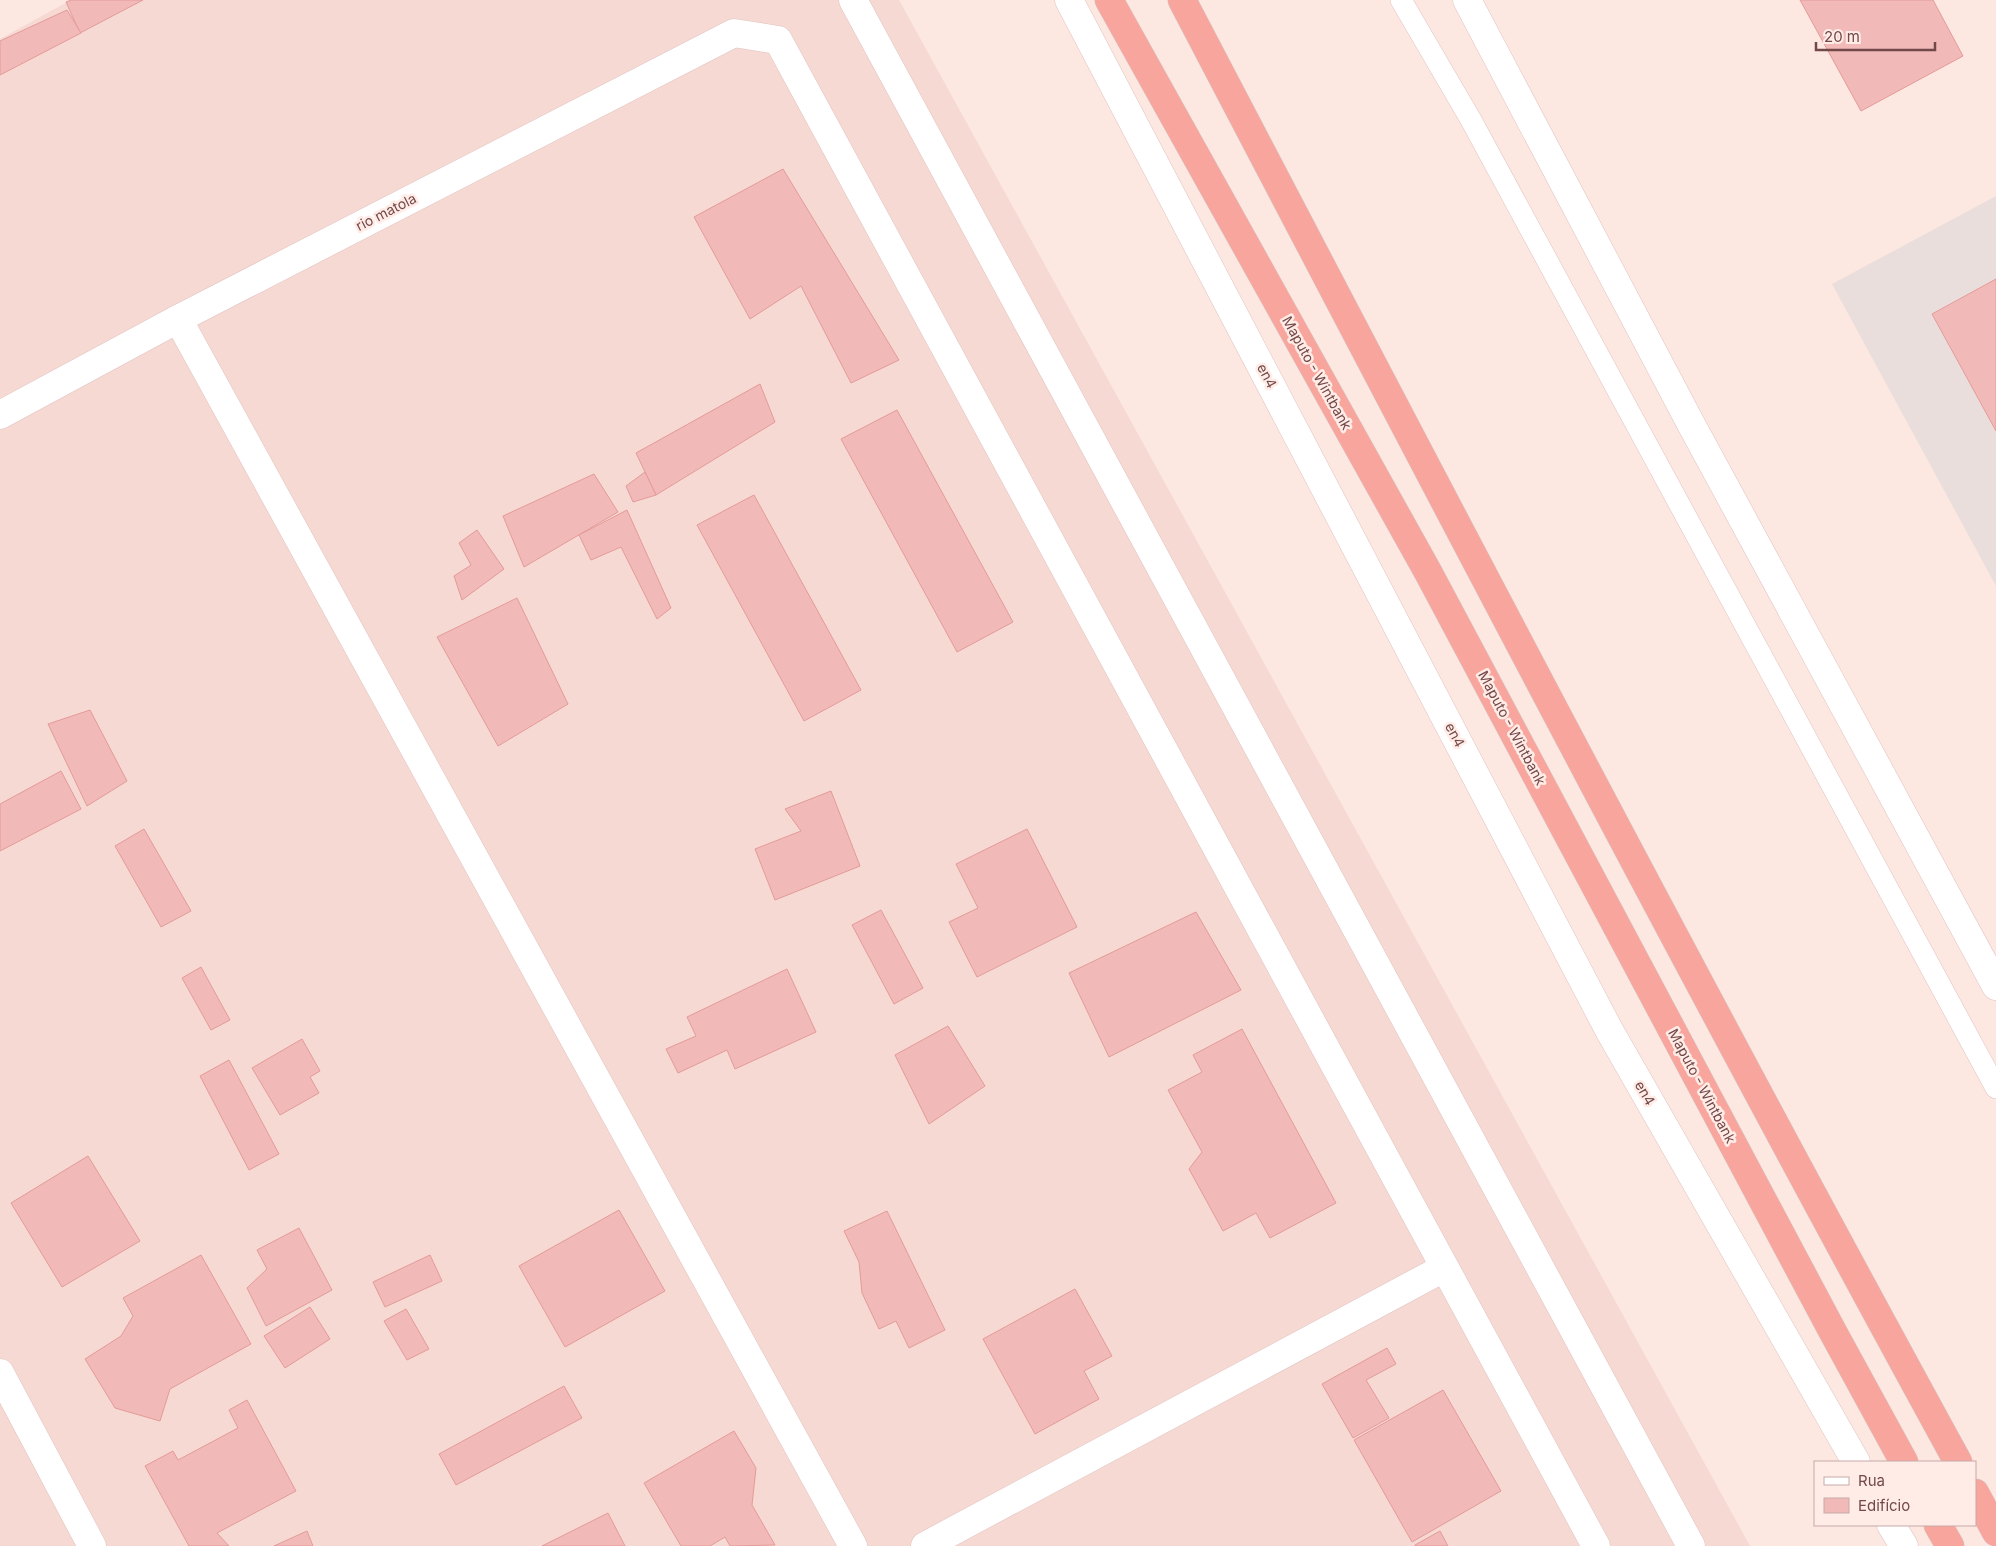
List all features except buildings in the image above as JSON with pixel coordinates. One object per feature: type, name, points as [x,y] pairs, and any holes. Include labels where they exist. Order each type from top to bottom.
[{"type":"highway","name":"Maputo - Wintbank","points":[[1109,0],[1428,572],[1903,1461]]},
{"type":"highway","points":[[1182,0],[1484,576],[1876,1312],[1957,1461]]},
{"type":"highway","points":[[1976,1495],[1996,1532]]},
{"type":"highway","points":[[1939,1526],[1950,1546]]},
{"type":"street","points":[[852,0],[1690,1546]]},
{"type":"street","name":"en4","points":[[1069,0],[1609,1030],[1855,1461]]},
{"type":"street","points":[[1467,0],[1691,424],[1996,986]]},
{"type":"street","name":"rio matola","points":[[0,415],[178,319],[734,33],[778,40],[1444,1268]]},
{"type":"street","points":[[178,319],[853,1546]]},
{"type":"street","points":[[925,1546],[1444,1268],[1596,1546]]},
{"type":"street","points":[[0,1373],[92,1546]]},
{"type":"street","points":[[1892,1526],[1904,1546]]},
{"type":"lane","points":[[1401,0],[1471,120],[1996,1088]]},
{"type":"shaded area","points":[[71,0],[899,0],[1750,1546],[0,1546],[0,39]]},
{"type":"shaded area","points":[[1996,196],[1996,586],[1832,284]]}]
